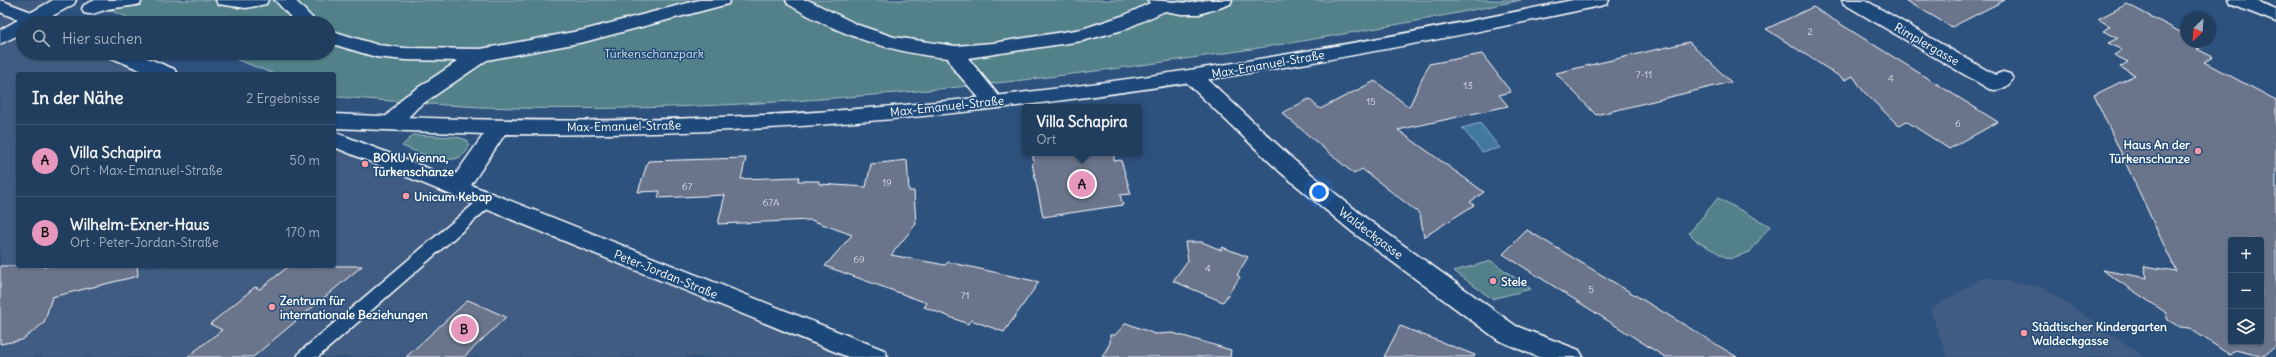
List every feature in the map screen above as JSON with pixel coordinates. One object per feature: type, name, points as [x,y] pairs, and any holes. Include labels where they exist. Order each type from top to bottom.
[{"type":"street","points":[[41,16],[67,0]]},
{"type":"street","points":[[91,9],[102,4],[133,0]]},
{"type":"street","points":[[224,0],[246,2],[259,0]]},
{"type":"street","points":[[284,0],[300,16]]},
{"type":"street","points":[[336,38],[370,49],[406,54],[481,55],[584,36],[721,0]]},
{"type":"street","points":[[795,0],[817,15],[871,36],[896,43],[956,52],[1049,42],[1101,30],[1128,23],[1160,2],[1183,8],[1200,8],[1223,0]]},
{"type":"street","name":"Max-Emanuel-Straße","points":[[336,121],[391,124],[585,127],[749,123],[993,101],[1194,77],[1465,30],[1600,0]]},
{"type":"street","name":"Rimplergasse","points":[[1851,0],[1996,84],[2003,79]]},
{"type":"street","points":[[2237,0],[2276,16]]},
{"type":"street","points":[[0,5],[20,16]]},
{"type":"street","points":[[0,38],[16,30]]},
{"type":"street","points":[[956,52],[960,63],[993,101]]},
{"type":"street","points":[[391,124],[411,102],[481,55]]},
{"type":"street","points":[[134,60],[162,72]]},
{"type":"street","name":"Waldeckgasse","points":[[1194,77],[1287,166],[1372,234],[1507,333],[1550,351],[1570,357]]},
{"type":"street","points":[[457,189],[500,126]]},
{"type":"street","name":"Peter-Jordan-Straße","points":[[336,140],[875,357]]},
{"type":"lane","points":[[306,357],[487,201]]},
{"type":"shaded area","name":"BOKU Vienna, Türkenschanze","points":[[0,0],[67,0],[36,16],[16,16],[16,60],[135,60],[165,72],[16,72],[16,268],[336,268],[336,141],[876,357],[0,357]]},
{"type":"shaded area","points":[[1480,123],[1500,148],[1482,152],[1462,128]]},
{"type":"shaded area","name":"Städtischer Kindergarten Waldeckgasse","points":[[1984,277],[2045,288],[2144,357],[1947,357],[1930,309]]},
{"type":"green space","name":"Türkenschanzpark","points":[[93,0],[1521,0],[1393,25],[1265,47],[1136,66],[1006,82],[810,100],[678,107],[612,108],[481,107],[337,97],[336,72],[269,72],[238,60],[336,60],[336,16],[124,16],[89,2]]},
{"type":"green space","points":[[413,135],[457,137],[467,140],[469,146],[464,154],[457,158],[438,158],[428,156],[402,146]]},
{"type":"green space","points":[[1718,198],[1770,226],[1750,252],[1729,259],[1698,242],[1689,233]]},
{"type":"green space","points":[[1491,261],[1531,289],[1492,299],[1454,271]]},
{"type":"building","points":[[1905,0],[2005,0],[1952,27]]},
{"type":"building","name":"Haus An der Türkenschanze","points":[[2127,4],[2180,32],[2180,48],[2200,48],[2197,49],[2213,57],[2204,62],[2276,100],[2276,346],[2265,355],[2260,356],[2235,350],[2230,355],[2189,328],[2179,327],[2168,320],[2165,312],[2102,270],[2147,278],[2144,266],[2176,271],[2094,95],[2135,75],[2120,67],[2128,62],[2114,55],[2122,50],[2108,43],[2118,38],[2103,31],[2110,26],[2098,19]]},
{"type":"building","points":[[1813,7],[1998,122],[1949,149],[1906,121],[1899,126],[1864,92],[1853,76],[1845,80],[1766,29]]},
{"type":"building","points":[[1689,42],[1731,82],[1596,115],[1556,73]]},
{"type":"building","points":[[1482,54],[1511,92],[1499,95],[1508,106],[1398,130],[1484,192],[1470,202],[1474,205],[1424,237],[1420,214],[1362,169],[1354,174],[1282,113],[1309,99],[1320,109],[1375,81],[1409,107],[1429,64]]},
{"type":"building","points":[[1033,156],[1114,156],[1114,161],[1121,160],[1131,194],[1120,195],[1123,205],[1043,217],[1032,163],[1034,162]]},
{"type":"building","points":[[746,158],[741,179],[799,177],[798,181],[819,181],[819,184],[866,187],[871,164],[907,160],[909,191],[914,191],[916,224],[891,255],[945,265],[948,262],[1039,282],[1004,332],[971,320],[968,324],[924,307],[927,303],[825,266],[852,235],[811,220],[718,224],[725,195],[658,198],[660,191],[638,192],[648,161]]},
{"type":"building","points":[[1527,230],[1737,357],[1665,357],[1503,254]]},
{"type":"building","points":[[1185,242],[1202,242],[1221,250],[1222,247],[1248,257],[1237,275],[1240,277],[1223,302],[1173,281],[1188,260]]},
{"type":"building","points":[[0,266],[16,266],[16,268],[137,268],[138,276],[52,297],[44,323],[22,340],[0,344]]},
{"type":"building","name":"Zentrum für internationale Beziehungen","points":[[336,266],[362,266],[253,357],[187,357],[222,330],[210,324],[255,287],[260,289],[286,268],[336,268]]},
{"type":"building","points":[[468,300],[506,317],[464,357],[406,357]]},
{"type":"building","points":[[1126,323],[1155,334],[1173,333],[1231,350],[1230,357],[1102,357],[1110,343],[1110,335],[1115,335]]},
{"type":"building","points":[[1400,326],[1475,355],[1474,357],[1384,357]]},
{"type":"place","name":"Haus An der Türkenschanze","points":[[2198,151]]},
{"type":"place","name":"BOKU Vienna, Türkenschanze","points":[[365,164]]},
{"type":"place","name":"Villa Schapira","points":[[1082,184]]},
{"type":"place","name":"Unicum Kebap","points":[[406,196]]},
{"type":"place","name":"Stele","points":[[1493,281]]},
{"type":"place","name":"Zentrum für internationale Beziehungen","points":[[272,307]]},
{"type":"place","name":"Wilhelm-Exner-Haus","points":[[464,329]]},
{"type":"place","name":"Städtischer Kindergarten Waldeckgasse","points":[[2024,333]]}]
